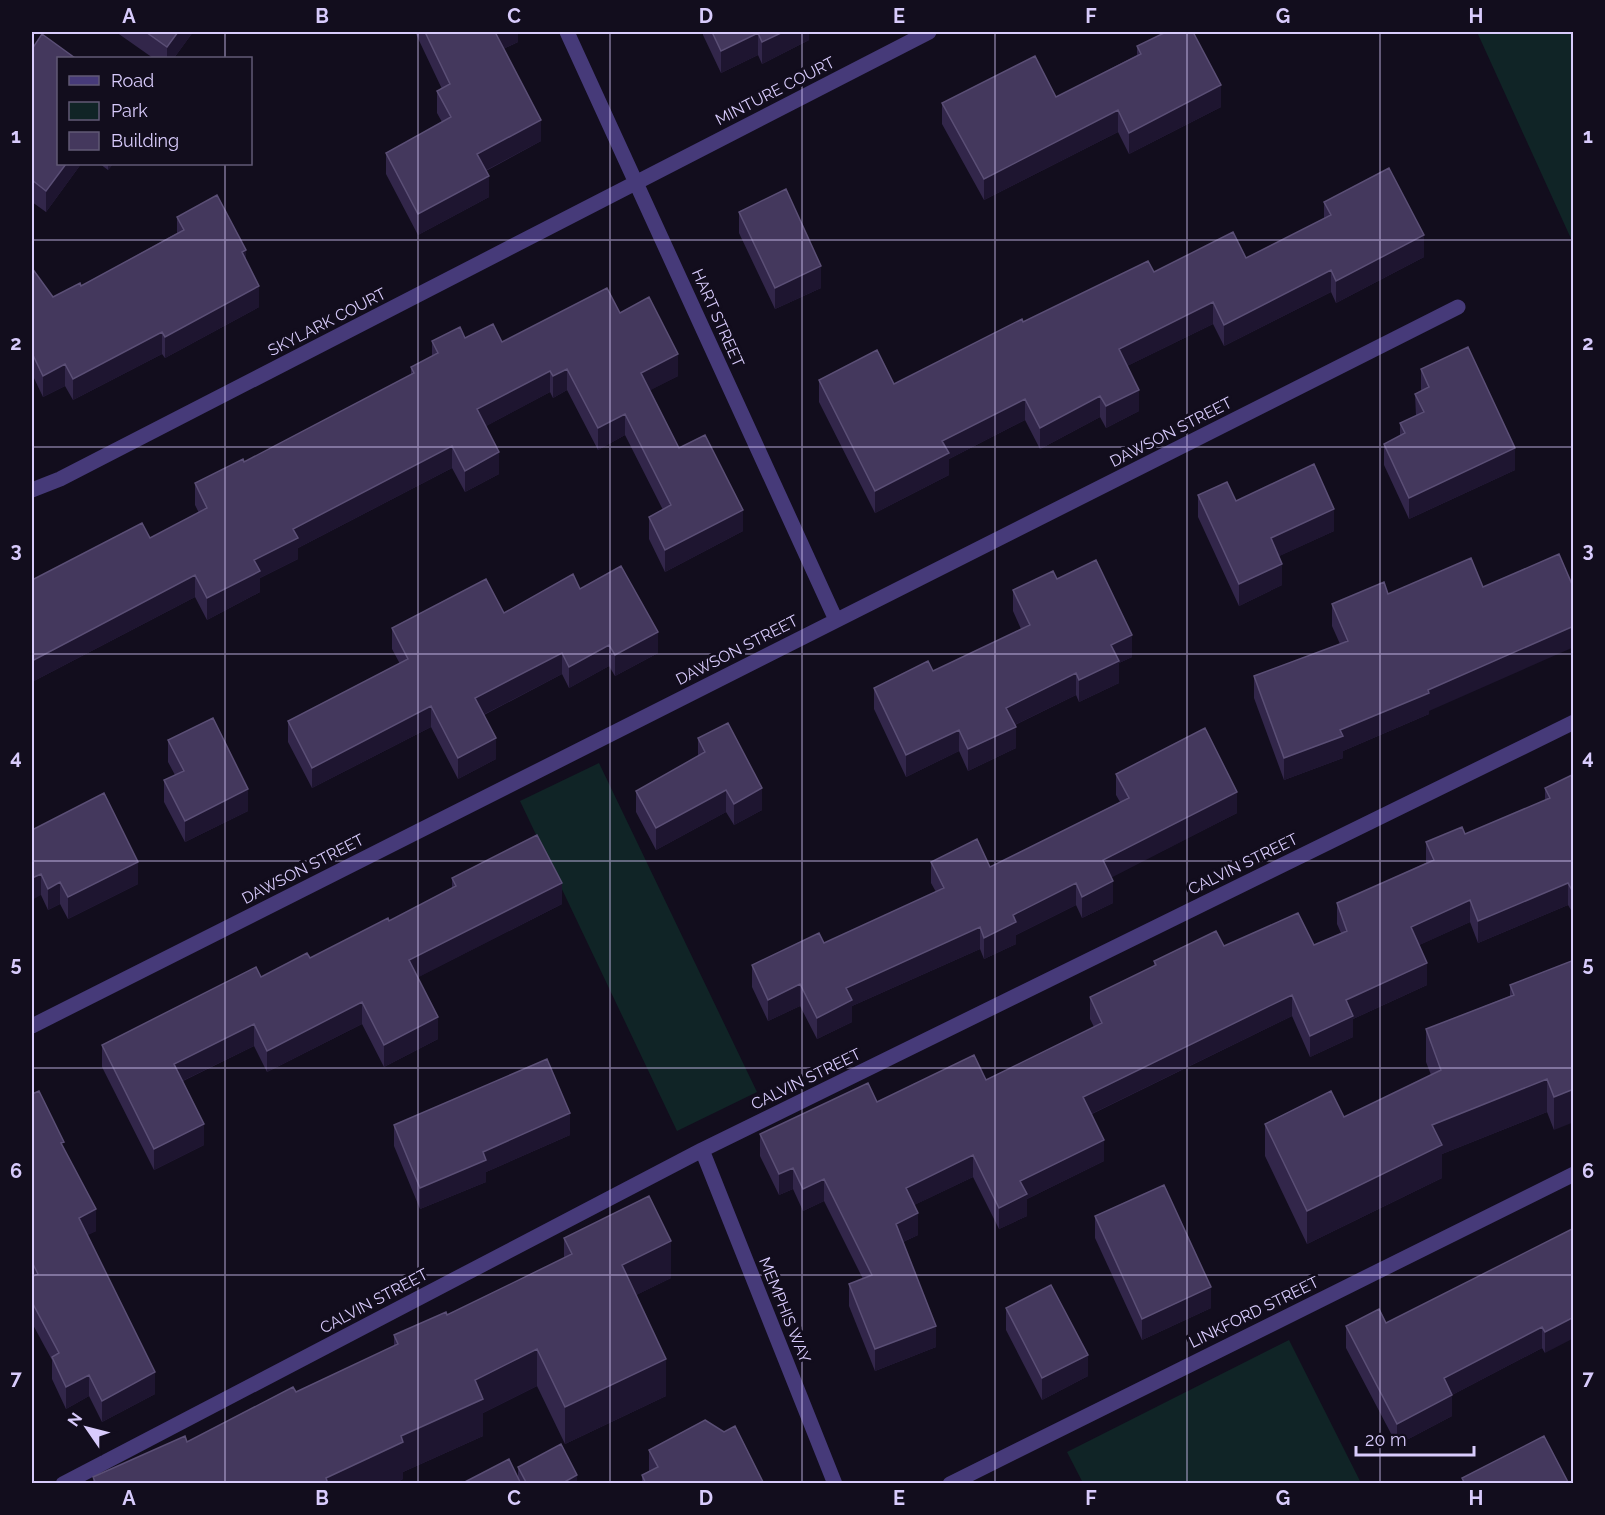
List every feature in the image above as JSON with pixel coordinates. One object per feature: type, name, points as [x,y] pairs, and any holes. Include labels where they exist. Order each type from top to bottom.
[{"type":"street","name":"HART STREET","points":[[567,32],[836,620]]},
{"type":"street","name":"MINTURE COURT","points":[[637,182],[929,32]]},
{"type":"street","name":"SKYLARK COURT","points":[[32,490],[60,479],[637,182]]},
{"type":"street","name":"DAWSON STREET","points":[[32,1026],[1458,307]]},
{"type":"street","name":"CALVIN STREET","points":[[63,1484],[702,1150],[1574,722]]},
{"type":"street","name":"MEMPHIS WAY","points":[[702,1150],[835,1484]]},
{"type":"street","name":"LINKFORD STREET","points":[[950,1484],[1574,1173]]},
{"type":"green space","points":[[1477,32],[1573,32],[1573,243]]},
{"type":"green space","points":[[599,763],[757,1092],[677,1131],[520,801]]},
{"type":"green space","points":[[1289,1340],[1361,1483],[1083,1483],[1067,1452]]},
{"type":"building","points":[[146,32],[178,32],[167,47]]},
{"type":"building","points":[[425,32],[495,32],[541,120],[477,154],[489,176],[418,214],[386,153],[451,117],[437,91],[450,84]]},
{"type":"building","points":[[712,32],[783,32],[762,42],[758,33],[721,51]]},
{"type":"building","points":[[1166,32],[1193,32],[1221,85],[1129,133],[1118,110],[984,179],[942,103],[1035,56],[1056,97],[1141,54],[1137,46]]},
{"type":"building","points":[[42,34],[74,57],[57,57],[57,165],[65,165],[46,191],[32,180],[32,49]]},
{"type":"building","points":[[1389,168],[1424,235],[1336,281],[1331,270],[1224,325],[1213,302],[1119,349],[1139,390],[1106,406],[1100,396],[1040,428],[1025,399],[942,441],[949,453],[875,491],[819,380],[877,350],[894,384],[1022,319],[1023,322],[1148,261],[1154,272],[1233,232],[1246,258],[1331,215],[1324,202]]},
{"type":"building","points":[[786,189],[821,266],[775,288],[739,212]]},
{"type":"building","points":[[217,195],[246,250],[242,252],[259,286],[165,337],[162,332],[73,379],[65,364],[43,376],[32,353],[32,268],[53,297],[80,283],[81,286],[184,230],[177,217]]},
{"type":"building","points":[[607,288],[620,313],[649,297],[678,354],[641,373],[679,448],[705,435],[743,510],[665,550],[649,517],[671,505],[625,414],[598,428],[567,369],[553,376],[550,371],[477,409],[499,452],[465,471],[452,446],[293,529],[298,538],[254,560],[260,571],[207,598],[195,575],[32,661],[32,580],[142,523],[150,538],[207,508],[195,483],[243,459],[244,462],[414,373],[411,367],[438,353],[432,341],[460,327],[465,338],[493,324],[502,342]]},
{"type":"building","points":[[1468,347],[1515,448],[1409,498],[1384,444],[1405,433],[1400,423],[1424,412],[1415,394],[1429,387],[1421,369]]},
{"type":"building","points":[[1314,464],[1334,509],[1271,538],[1282,564],[1239,584],[1198,495],[1227,482],[1236,501]]},
{"type":"building","points":[[1559,554],[1574,589],[1574,626],[1428,690],[1429,693],[1340,730],[1343,736],[1284,758],[1254,676],[1348,641],[1332,604],[1384,582],[1388,594],[1471,558],[1483,587]]},
{"type":"building","points":[[1096,560],[1132,635],[1111,645],[1119,661],[1079,680],[1076,673],[1006,708],[1016,727],[968,749],[959,730],[906,755],[874,688],[928,661],[933,671],[1030,625],[1013,590],[1053,571],[1057,579]]},
{"type":"building","points":[[621,566],[658,632],[615,655],[609,645],[569,667],[562,653],[475,698],[496,738],[458,758],[431,706],[312,768],[288,721],[408,659],[392,628],[486,579],[504,613],[573,574],[580,589]]},
{"type":"building","points":[[213,718],[248,789],[185,821],[164,780],[184,771],[168,740]]},
{"type":"building","points":[[728,723],[762,788],[734,804],[726,790],[656,828],[636,791],[705,752],[698,738]]},
{"type":"building","points":[[1205,728],[1237,792],[1103,860],[1113,881],[1082,897],[1076,883],[1013,915],[1016,922],[984,938],[980,927],[846,988],[852,1000],[817,1018],[800,984],[768,1000],[752,965],[819,933],[824,943],[944,888],[931,862],[977,839],[990,867],[1129,798],[1116,774]]},
{"type":"building","points":[[1574,774],[1574,894],[1568,883],[1478,921],[1470,900],[1411,927],[1427,963],[1346,1000],[1353,1016],[1310,1036],[1292,995],[1083,1097],[1104,1140],[1020,1181],[1027,1194],[999,1208],[973,1155],[906,1188],[918,1213],[896,1224],[936,1326],[875,1349],[849,1284],[872,1275],[824,1179],[803,1189],[793,1168],[779,1174],[760,1134],[868,1083],[877,1102],[974,1055],[986,1080],[1102,1023],[1090,997],[1156,965],[1154,961],[1216,931],[1224,946],[1298,913],[1314,945],[1347,931],[1337,903],[1434,860],[1426,842],[1462,827],[1465,834],[1550,798],[1545,788]]},
{"type":"building","points":[[104,793],[138,862],[68,897],[60,882],[48,889],[41,874],[32,878],[32,830]]},
{"type":"building","points":[[537,835],[562,883],[409,960],[438,1017],[384,1045],[362,1002],[267,1051],[254,1024],[174,1064],[204,1124],[154,1149],[102,1045],[256,967],[261,977],[307,953],[310,958],[388,918],[389,921],[456,886],[452,878]]},
{"type":"building","points":[[1574,960],[1574,1089],[1554,1097],[1547,1079],[1432,1125],[1442,1145],[1307,1211],[1265,1124],[1331,1091],[1344,1117],[1441,1070],[1426,1029],[1514,995],[1510,985]]},
{"type":"building","points":[[547,1059],[570,1113],[483,1152],[486,1160],[420,1188],[394,1125]]},
{"type":"building","points":[[39,1091],[64,1142],[61,1143],[96,1209],[79,1218],[155,1372],[102,1401],[89,1375],[66,1387],[52,1357],[59,1353],[32,1302],[32,1277],[38,1274],[32,1262],[32,1094]]},
{"type":"building","points":[[1164,1185],[1211,1287],[1142,1319],[1095,1216]]},
{"type":"building","points":[[649,1196],[671,1241],[622,1265],[666,1359],[565,1407],[537,1349],[475,1380],[483,1399],[401,1436],[403,1442],[326,1478],[328,1484],[96,1484],[93,1477],[185,1436],[187,1442],[293,1387],[296,1392],[398,1344],[394,1335],[446,1312],[447,1315],[572,1254],[564,1238]]},
{"type":"building","points":[[1574,1228],[1574,1317],[1545,1332],[1542,1327],[1444,1378],[1452,1395],[1397,1424],[1346,1326],[1379,1309],[1386,1323]]},
{"type":"building","points":[[1051,1285],[1088,1355],[1042,1378],[1006,1308]]},
{"type":"building","points":[[705,1420],[724,1432],[735,1426],[764,1484],[646,1484],[642,1475],[658,1467],[649,1450]]},
{"type":"building","points":[[1544,1436],[1569,1484],[1465,1484],[1462,1478]]},
{"type":"building","points":[[561,1444],[577,1475],[561,1484],[527,1484],[518,1467]]},
{"type":"building","points":[[509,1459],[521,1484],[461,1484]]}]
